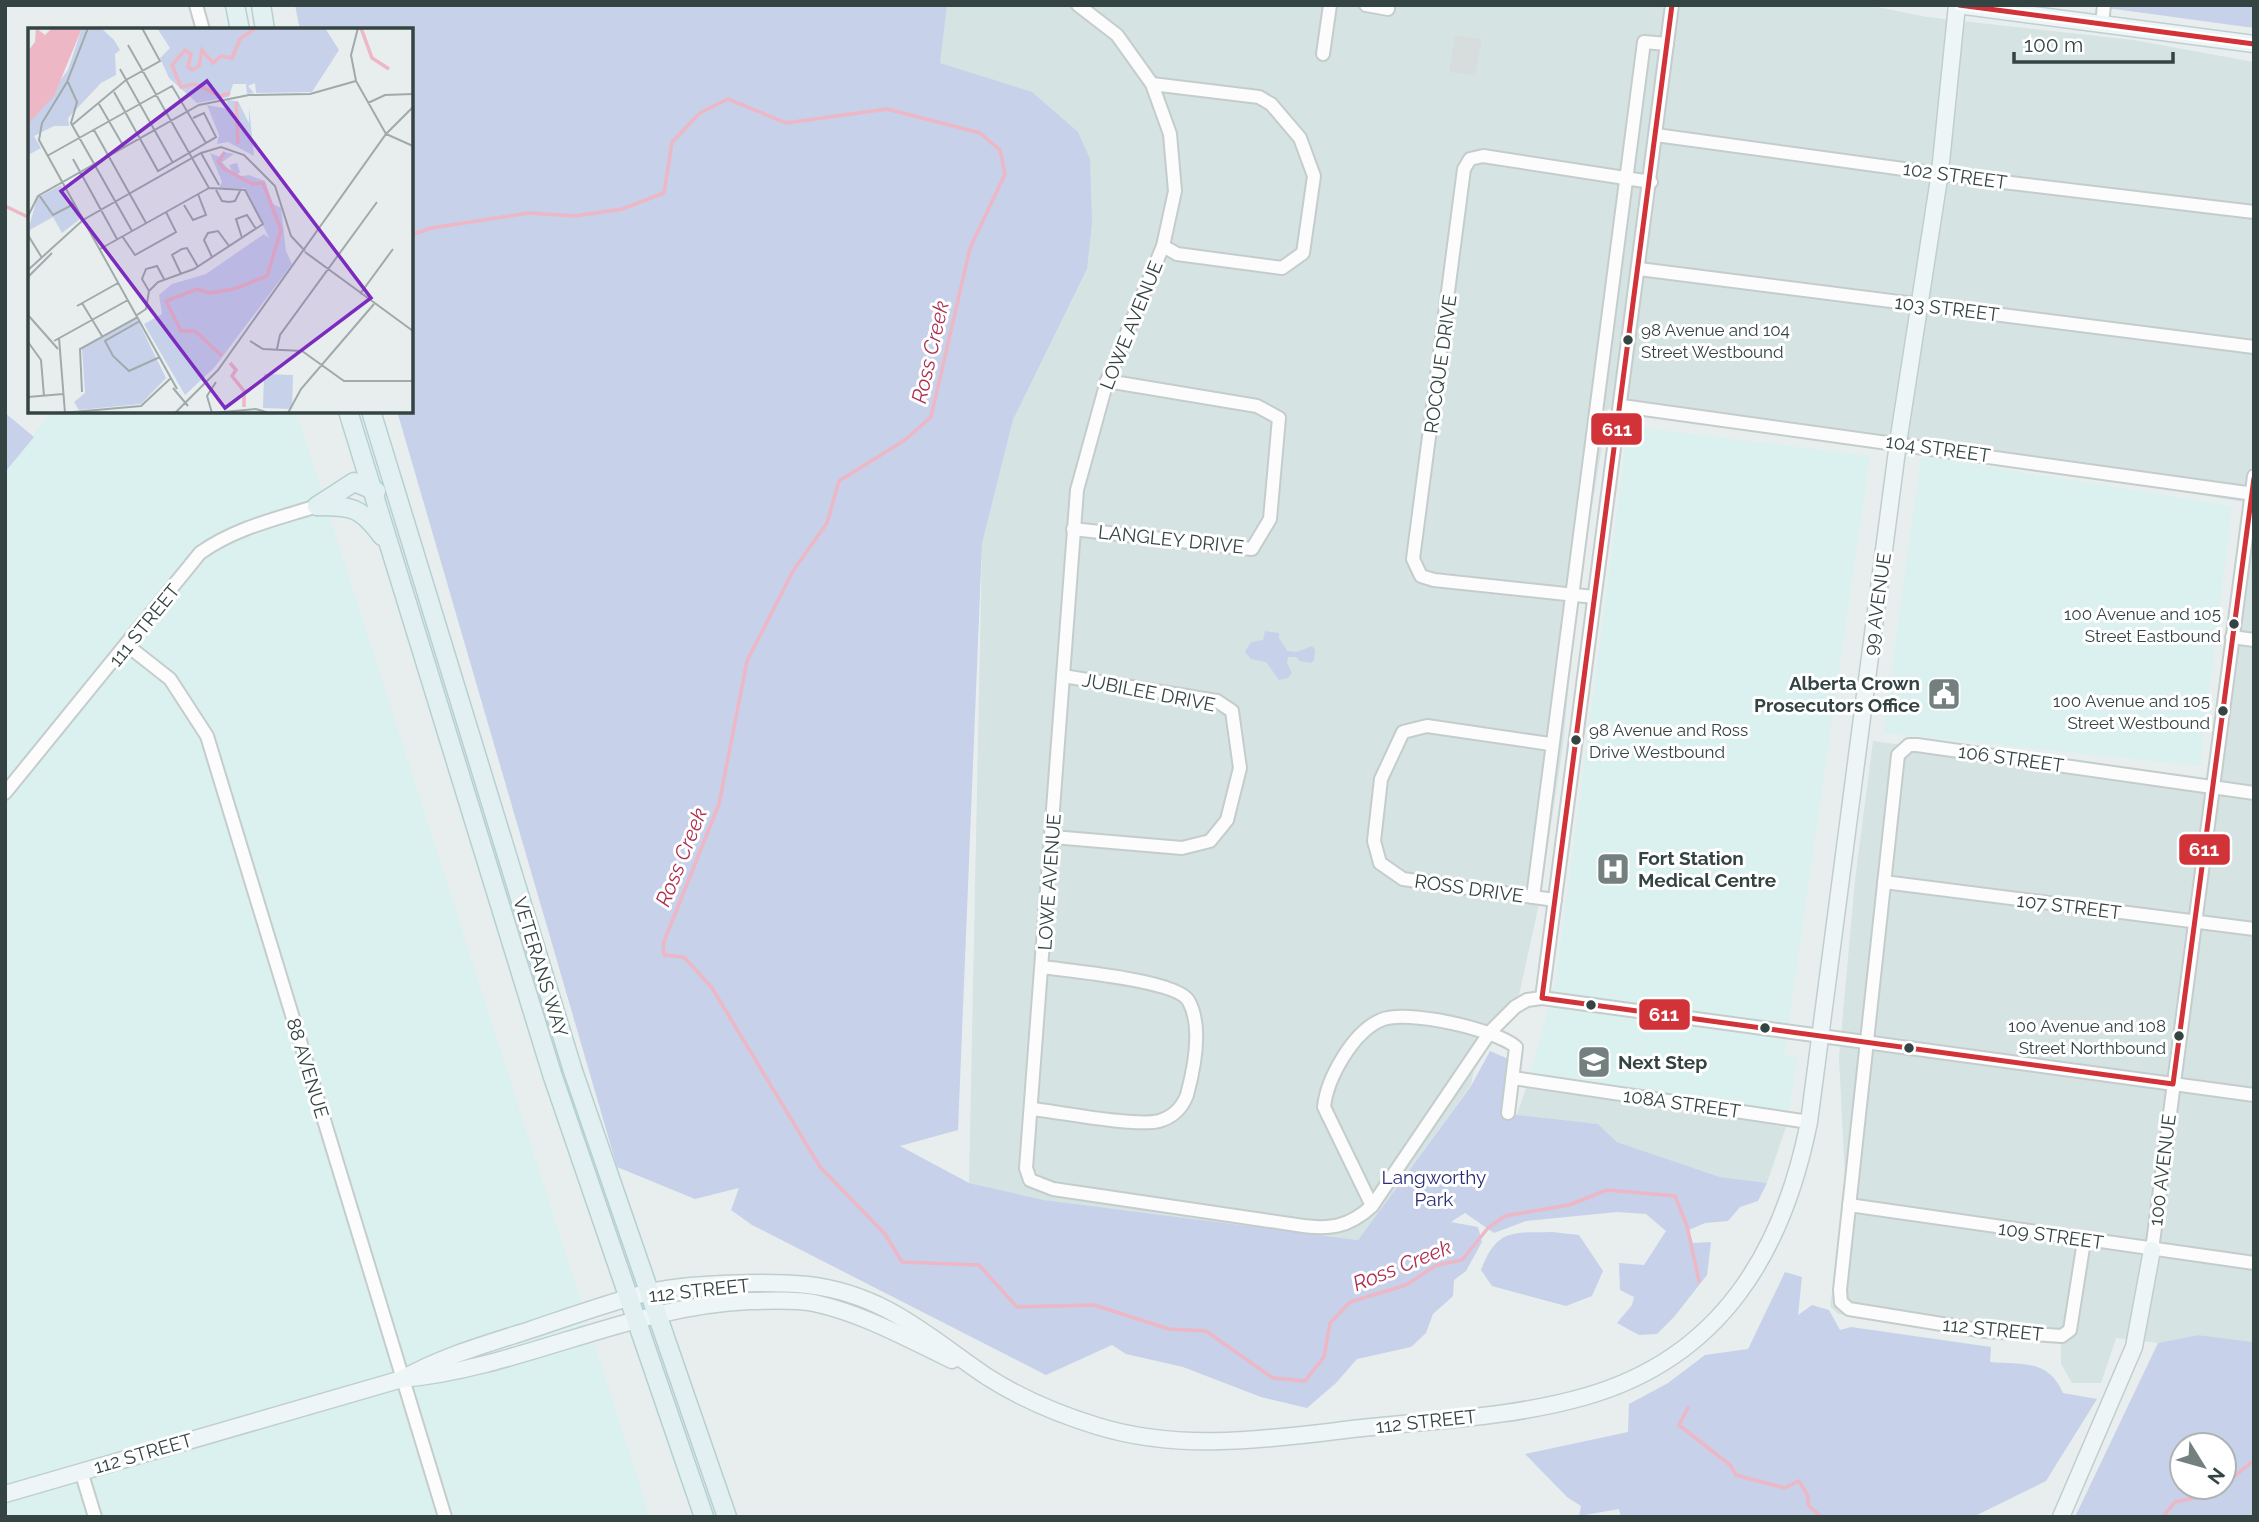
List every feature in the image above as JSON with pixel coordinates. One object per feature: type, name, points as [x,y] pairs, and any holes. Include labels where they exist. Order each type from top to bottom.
[{"type":"main road","points":[[235,5],[240,28]]},
{"type":"main road","points":[[261,5],[265,28]]},
{"type":"main road","points":[[1957,5],[2254,44]]},
{"type":"main road","name":"99 AVENUE","points":[[1790,1202],[1809,1122],[1823,1035],[1898,443],[1940,172],[1957,5]]},
{"type":"main road","name":"VETERANS WAY","points":[[349,413],[552,1074],[704,1517]]},
{"type":"main road","name":"VETERANS WAY","points":[[371,413],[573,1071],[727,1517]]},
{"type":"main road","points":[[317,506],[354,482],[398,501]]},
{"type":"main road","points":[[317,506],[347,507],[364,513],[390,550]]},
{"type":"main road","name":"112 STREET","points":[[5,1494],[402,1379],[447,1375],[657,1312],[729,1302],[787,1300],[811,1303],[878,1323],[1052,1410],[1100,1427],[1145,1438],[1194,1442],[1263,1439],[1551,1405],[1606,1390],[1630,1380],[1676,1353],[1703,1331],[1749,1279],[1790,1202]]},
{"type":"main road","name":"100 AVENUE","points":[[2061,1517],[2134,1346],[2152,1250]]},
{"type":"main road","name":"112 STREET","points":[[402,1379],[439,1358],[651,1292],[784,1283],[858,1295],[898,1313],[986,1376]]},
{"type":"street","points":[[196,5],[202,28]]},
{"type":"street","name":"LOWE AVENUE","points":[[1078,5],[1117,35],[1152,84],[1170,134],[1174,162],[1172,211],[1163,246],[1107,381],[1077,490],[1027,1173],[1030,1180],[1047,1188],[1325,1229],[1345,1225],[1372,1206],[1490,1032],[1515,1007],[1527,1000],[1542,998]]},
{"type":"street","points":[[1323,54],[1330,5]]},
{"type":"street","points":[[1366,5],[1388,9]]},
{"type":"street","points":[[1672,5],[1622,405],[1542,998],[2254,1095]]},
{"type":"street","points":[[2102,24],[2105,5]]},
{"type":"street","points":[[1533,897],[1550,744],[1644,42],[1667,44]]},
{"type":"street","points":[[1152,84],[1265,100],[1300,138],[1314,176],[1303,253],[1283,268],[1177,254],[1163,246]]},
{"type":"street","name":"102 STREET","points":[[1656,135],[1969,178],[2254,212]]},
{"type":"street","name":"ROCQUE DRIVE","points":[[1594,597],[1434,580],[1421,576],[1413,559],[1464,169],[1470,159],[1483,156],[1651,181]]},
{"type":"street","name":"103 STREET","points":[[1639,269],[2254,348]]},
{"type":"street","name":"LANGLEY DRIVE","points":[[1073,529],[1252,550],[1270,519],[1279,418],[1257,406],[1107,381]]},
{"type":"street","name":"104 STREET","points":[[1622,405],[2253,494]]},
{"type":"street","name":"100 AVENUE","points":[[2152,1250],[2254,476]]},
{"type":"street","name":"111 STREET","points":[[5,793],[128,646],[200,553],[219,540],[244,529],[317,506]]},
{"type":"street","points":[[2232,637],[2254,640]]},
{"type":"street","name":"88 AVENUE","points":[[128,646],[170,680],[207,736],[445,1517]]},
{"type":"street","name":"JUBILEE DRIVE","points":[[1053,837],[1182,848],[1210,841],[1227,820],[1240,768],[1232,711],[1217,701],[1063,676]]},
{"type":"street","name":"ROSS DRIVE","points":[[1550,744],[1427,726],[1403,732],[1381,779],[1374,841],[1380,863],[1403,879],[1555,900]]},
{"type":"street","name":"106 STREET","points":[[1884,882],[1897,760],[1901,751],[1909,745],[2254,793]]},
{"type":"street","points":[[1849,1205],[1884,882]]},
{"type":"street","name":"107 STREET","points":[[1884,882],[2254,929]]},
{"type":"street","points":[[1032,1109],[1145,1122],[1161,1121],[1174,1114],[1184,1101],[1196,1022],[1187,999],[1167,986],[1043,967]]},
{"type":"street","points":[[1372,1206],[1324,1107],[1326,1090],[1363,1032],[1384,1018],[1436,1020],[1490,1032],[1516,1047],[1508,1113]]},
{"type":"street","name":"108A STREET","points":[[1513,1078],[1809,1122]]},
{"type":"street","name":"109 STREET","points":[[1849,1205],[2254,1264]]},
{"type":"street","name":"112 STREET","points":[[1849,1205],[1840,1290],[1844,1306],[1985,1331],[2062,1336],[2070,1330],[2084,1241]]},
{"type":"street","points":[[81,1471],[95,1517]]},
{"type":"shaded area","points":[[947,5],[1867,5],[1927,17],[2133,40],[2254,62],[2254,1342],[2198,1335],[2158,1343],[2116,1338],[2101,1383],[2072,1383],[2061,1364],[2061,1341],[1838,1314],[1830,1306],[1846,1198],[1839,1058],[1855,880],[1873,741],[2212,787],[2250,503],[1896,445],[1608,409],[1577,597],[1563,745],[1540,899],[1518,1000],[1477,1052],[1471,1085],[1358,1240],[1044,1200],[969,1183],[982,544],[1013,420],[1087,269],[939,63]]},
{"type":"shaded area","points":[[1455,35],[1482,39],[1475,76],[1449,72]]},
{"type":"shaded area","points":[[50,413],[297,413],[650,1517],[5,1517],[5,472]]},
{"type":"shaded area","points":[[1628,426],[1870,456],[1784,1055],[1798,1058],[1786,1127],[1529,1080],[1556,979]]},
{"type":"shaded area","points":[[1921,456],[2232,506],[2200,766],[1883,733]]},
{"type":"shaded area","points":[[1529,1080],[1786,1127],[1767,1183],[1720,1177],[1617,1142],[1598,1124],[1516,1117]]},
{"type":"green space","name":"Langworthy Park","points":[[295,5],[947,5],[940,63],[1032,92],[1078,132],[1090,159],[1092,222],[1087,269],[1013,420],[982,544],[958,1130],[900,1146],[969,1183],[1044,1200],[1358,1240],[1471,1086],[1490,1051],[1511,1060],[1507,1114],[1598,1124],[1617,1142],[1720,1177],[1767,1183],[1758,1201],[1740,1207],[1728,1221],[1705,1223],[1689,1230],[1693,1243],[1711,1242],[1707,1275],[1674,1317],[1657,1334],[1639,1335],[1617,1323],[1632,1305],[1634,1297],[1620,1290],[1619,1263],[1644,1265],[1666,1231],[1646,1214],[1617,1212],[1526,1221],[1494,1233],[1465,1213],[1451,1222],[1478,1227],[1482,1242],[1466,1271],[1454,1280],[1453,1296],[1433,1314],[1426,1333],[1411,1347],[1357,1359],[1336,1383],[1307,1408],[1261,1397],[1183,1367],[1126,1354],[1112,1345],[1046,1375],[752,1225],[731,1210],[739,1188],[695,1199],[617,1167],[398,413],[413,413],[413,28],[300,28]]},
{"type":"green space","points":[[2085,5],[2254,5],[2254,28]]},
{"type":"green space","points":[[5,413],[34,437],[5,472]]},
{"type":"green space","points":[[1265,631],[1279,633],[1287,651],[1297,652],[1312,646],[1315,650],[1314,660],[1311,663],[1288,657],[1287,663],[1292,673],[1288,678],[1279,680],[1266,662],[1251,659],[1245,652],[1251,642],[1263,640]]},
{"type":"green space","points":[[1552,1232],[1579,1235],[1603,1271],[1592,1296],[1566,1306],[1492,1286],[1481,1270],[1493,1246],[1516,1233]]},
{"type":"green space","points":[[1785,1272],[1802,1277],[1798,1315],[1812,1305],[1829,1310],[1840,1330],[1851,1327],[1991,1347],[1990,1362],[2024,1364],[2042,1369],[2057,1382],[2063,1393],[2097,1399],[2046,1481],[1973,1517],[1621,1517],[1619,1509],[1579,1516],[1581,1506],[1567,1497],[1525,1454],[1628,1432],[1629,1404],[1668,1383],[1705,1355],[1748,1349]]},
{"type":"green space","points":[[2198,1335],[2254,1342],[2254,1517],[2075,1517],[2158,1343]]},
{"type":"waterway","name":"Ross Creek","points":[[413,234],[431,228],[529,213],[575,216],[622,209],[664,193],[672,142],[700,113],[728,99],[786,123],[887,109],[980,133],[1000,150],[1005,174],[970,248],[931,417],[905,440],[839,481],[827,523],[793,571],[747,661],[719,804],[663,944],[664,955],[684,957],[712,988],[820,1167],[885,1234],[902,1262],[979,1265],[1017,1307],[1094,1305],[1169,1329],[1206,1331],[1273,1378],[1305,1381],[1324,1357],[1330,1323],[1350,1302],[1406,1285],[1437,1265],[1462,1260],[1488,1228],[1505,1216],[1569,1205],[1607,1190],[1675,1196],[1687,1226],[1699,1281]]},
{"type":"waterway","name":"Ross Creek","points":[[5,206],[28,217]]},
{"type":"waterway","name":"Ross Creek","points":[[1688,1408],[1679,1425],[1730,1465],[1736,1475],[1784,1488],[1799,1481],[1808,1496],[1808,1505],[1821,1517]]},
{"type":"waterway","name":"Ross Creek","points":[[2238,1473],[2254,1460]]},
{"type":"waterway","name":"Ross Creek","points":[[2163,1517],[2175,1502],[2180,1501]]},
{"type":"transit line","name":"611","points":[[1672,5],[1542,998],[2173,1084],[2254,478]]},
{"type":"transit line","name":"611","points":[[1959,5],[2254,44]]},
{"type":"place","name":"98 Avenue and 104 Street Westbound","points":[[1628,340]]},
{"type":"place","name":"100 Avenue and 105 Street Eastbound","points":[[2234,624]]},
{"type":"place","name":"Alberta Crown Prosecutors Office","points":[[1944,694]]},
{"type":"place","name":"100 Avenue and 105 Street Westbound","points":[[2223,711]]},
{"type":"place","name":"98 Avenue and Ross Drive Westbound","points":[[1576,740]]},
{"type":"place","name":"Fort Station Medical Centre","points":[[1613,869]]},
{"type":"place","name":"100 Avenue and 108 Street Northbound","points":[[2179,1036]]},
{"type":"place","name":"Next Step","points":[[1594,1062]]}]
